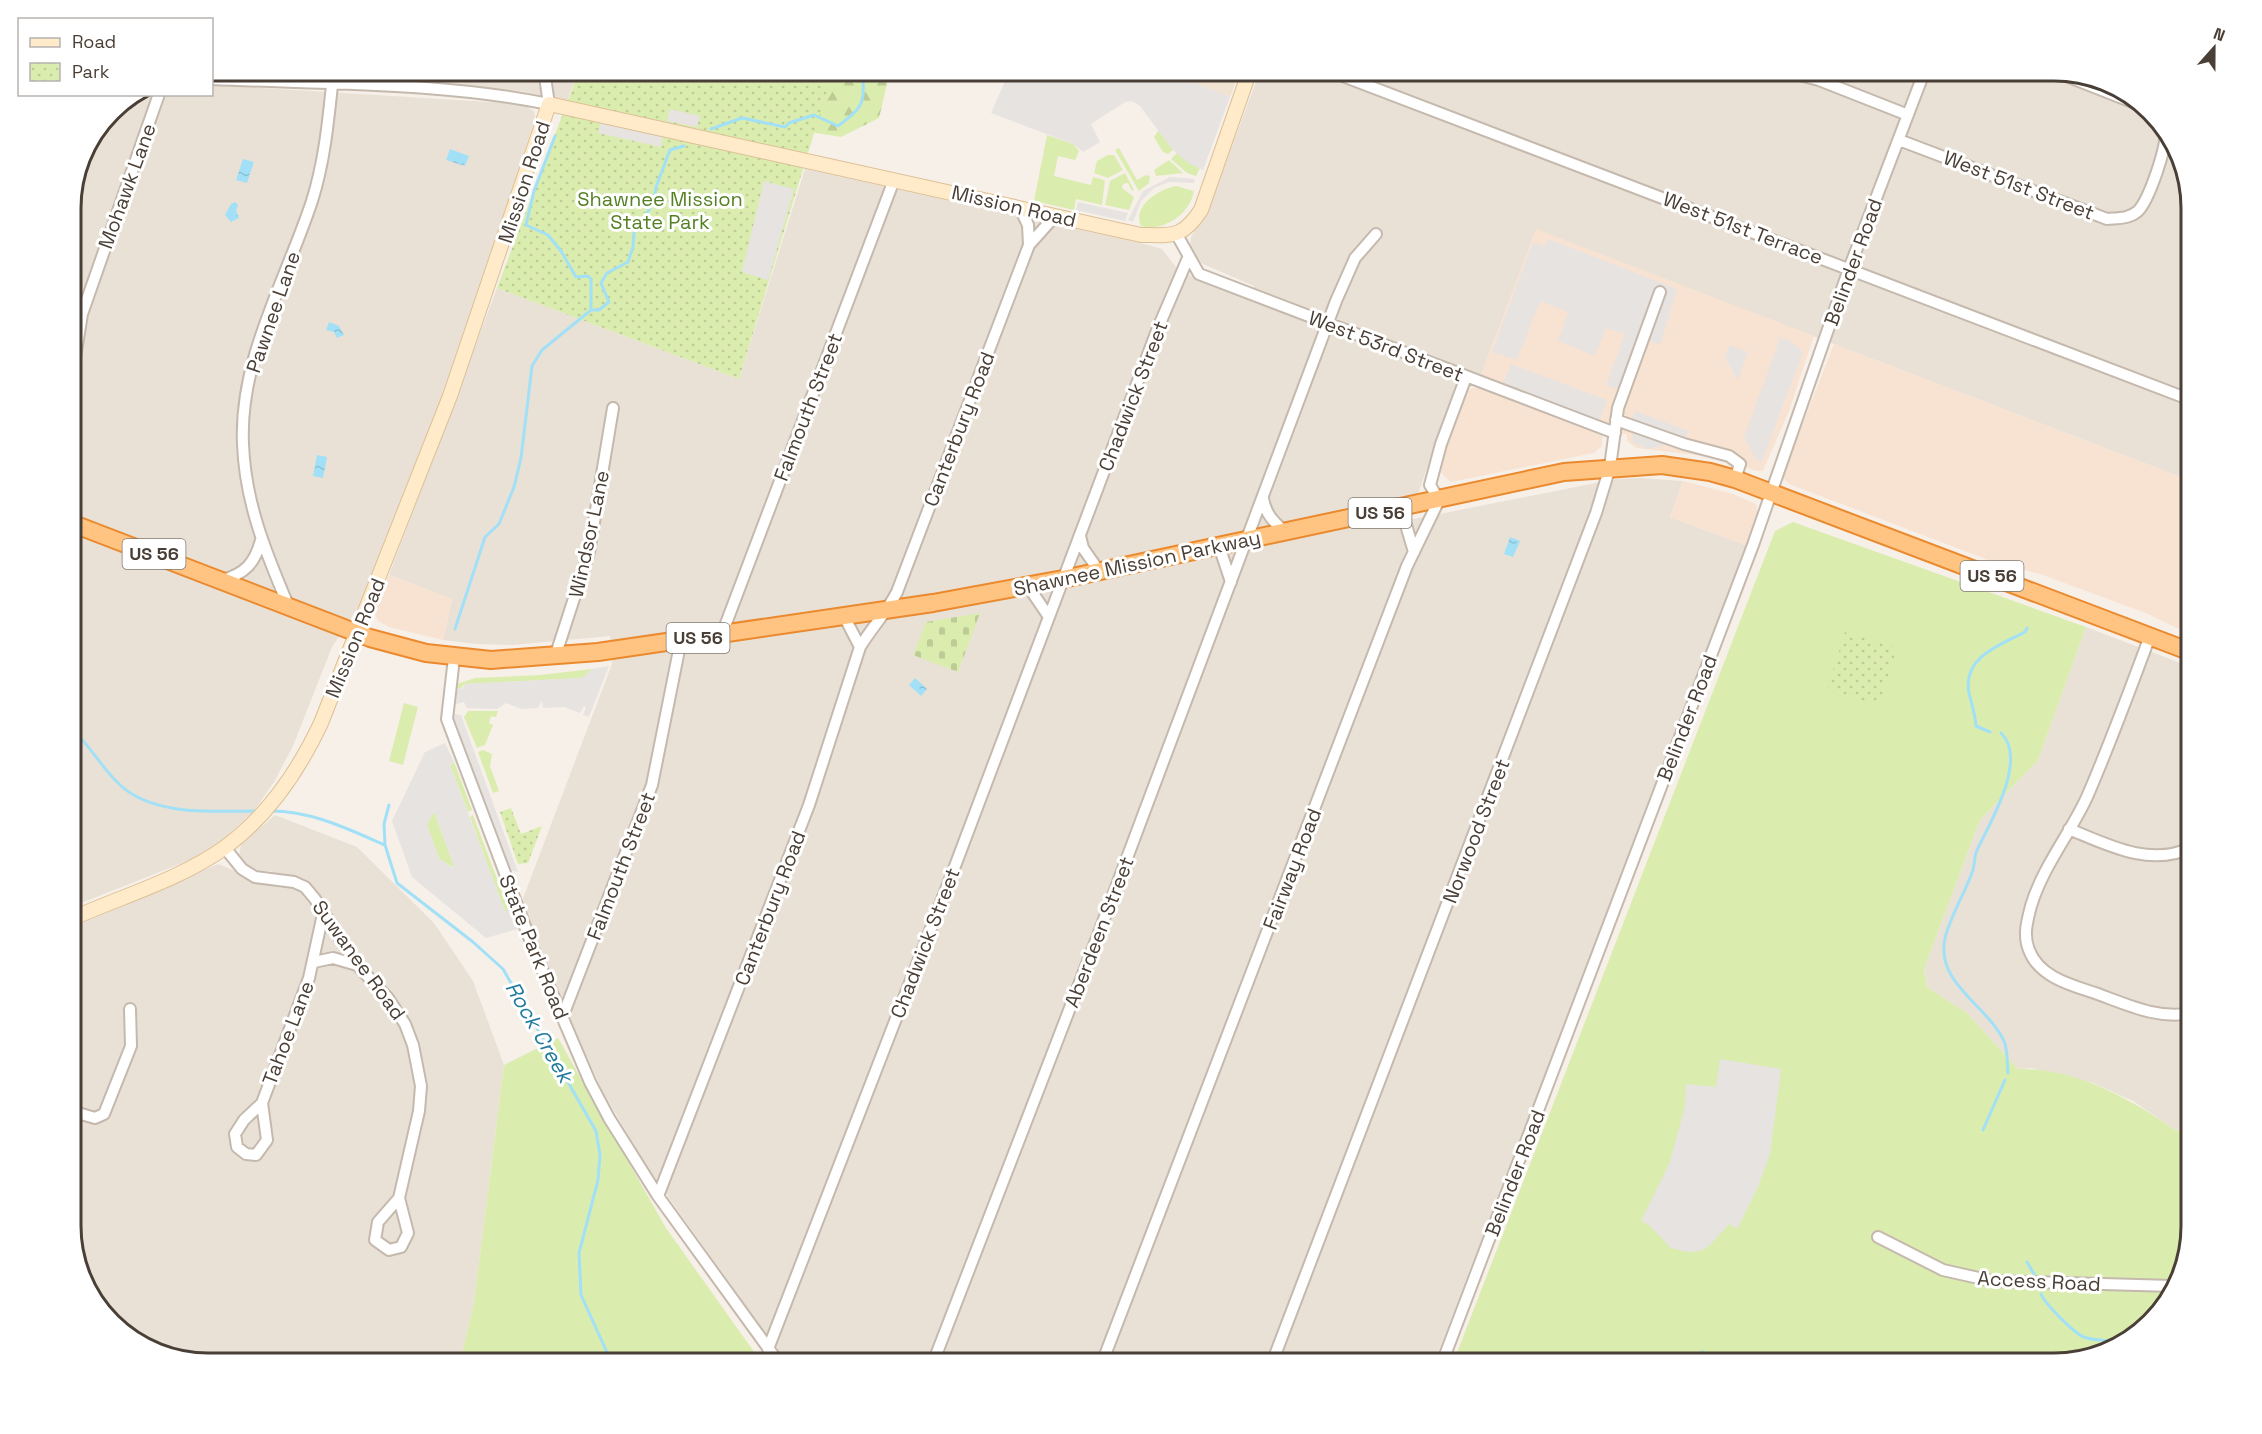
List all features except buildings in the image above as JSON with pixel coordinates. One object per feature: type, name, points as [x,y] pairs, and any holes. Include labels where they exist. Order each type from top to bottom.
[{"type":"highway","name":"Shawnee Mission Parkway","points":[[81,526],[388,643],[454,658],[491,660],[555,657],[888,611],[1064,579],[1564,472],[1662,465],[1710,472],[1735,479],[2181,648]]},
{"type":"main road","points":[[1177,235],[1190,226],[1200,210],[1246,81]]},
{"type":"main road","name":"Mission Road","points":[[81,915],[190,868],[228,845],[266,810],[290,780],[321,723],[450,396],[549,104],[1141,235],[1177,235]]},
{"type":"street","points":[[252,81],[505,96],[549,104],[546,81]]},
{"type":"street","name":"West 51st Terrace","points":[[1357,81],[2181,396]]},
{"type":"street","points":[[1822,81],[1908,115]]},
{"type":"street","name":"Belinder Road","points":[[1446,1353],[1757,533],[1769,492],[1849,269],[1921,81]]},
{"type":"street","name":"Pawnee Lane","points":[[288,605],[261,540],[244,466],[242,441],[252,364],[313,200],[321,168],[332,85]]},
{"type":"street","name":"Mohawk Lane","points":[[81,321],[158,96]]},
{"type":"street","name":"West 51st Street","points":[[1899,140],[2107,219],[2126,218],[2138,211],[2165,146]]},
{"type":"street","name":"Falmouth Street","points":[[722,634],[894,180]]},
{"type":"street","points":[[1020,208],[1028,225],[1029,245]]},
{"type":"street","name":"Canterbury Road","points":[[658,1196],[810,805],[860,647],[870,630],[888,611],[1029,245],[1055,216]]},
{"type":"street","name":"Aberdeen Street","points":[[937,1353],[1328,324],[1352,264],[1376,234]]},
{"type":"street","name":"West 53rd Street","points":[[1177,235],[1199,274],[1615,434]]},
{"type":"street","name":"Chadwick Street","points":[[768,1348],[1064,579],[1158,328],[1188,258]]},
{"type":"street","name":"Norwood Street","points":[[1276,1353],[1596,513],[1610,467],[1620,403],[1660,292]]},
{"type":"street","points":[[1438,500],[1430,485],[1441,444],[1466,376]]},
{"type":"street","name":"Windsor Lane","points":[[555,657],[589,552],[612,408]]},
{"type":"street","points":[[1616,420],[1684,444],[1730,456],[1740,464],[1735,479]]},
{"type":"street","points":[[1263,499],[1265,510],[1271,520],[1285,532]]},
{"type":"street","name":"Fairway Road","points":[[1106,1353],[1414,552],[1438,500]]},
{"type":"street","points":[[1401,508],[1414,552]]},
{"type":"street","points":[[1080,535],[1088,556],[1099,571]]},
{"type":"street","points":[[222,580],[237,576],[250,565],[256,557],[261,540]]},
{"type":"street","points":[[1219,546],[1231,582]]},
{"type":"street","points":[[1028,586],[1049,617]]},
{"type":"street","points":[[845,618],[860,647]]},
{"type":"street","points":[[2150,636],[2086,799],[2048,867],[2032,904],[2025,931],[2028,950],[2037,964],[2052,977],[2151,1012],[2181,1015]]},
{"type":"street","name":"Falmouth Street","points":[[562,1018],[652,785],[681,640]]},
{"type":"street","name":"State Park Road","points":[[454,658],[447,719],[562,1018],[609,1118],[658,1196],[771,1353]]},
{"type":"street","points":[[2069,829],[2144,855],[2167,855],[2181,851]]},
{"type":"street","name":"Suwanee Road","points":[[228,845],[242,869],[255,877],[294,882],[304,887],[315,899],[357,966],[399,1012],[413,1044],[421,1086],[419,1111],[399,1198],[375,1228],[375,1240],[389,1251],[401,1247],[408,1233],[399,1198]]},
{"type":"street","name":"Tahoe Lane","points":[[262,1103],[268,1134],[266,1146],[256,1155],[246,1154],[234,1143],[235,1134],[244,1120],[262,1103],[314,962],[323,914]]},
{"type":"street","name":"Tahoe Lane","points":[[314,962],[333,958],[357,966]]},
{"type":"street","points":[[81,1114],[95,1118],[104,1114],[131,1046],[130,1009]]},
{"type":"street","name":"Access Road","points":[[1878,1237],[1943,1270],[1992,1281],[2165,1286]]},
{"type":"shaded area","points":[[340,81],[575,81],[567,101],[522,91]]},
{"type":"shaded area","points":[[1005,81],[1191,81],[1230,97],[1203,170],[1188,163],[1172,149],[1140,106],[1132,101],[1125,102],[1091,124],[1100,142],[1083,152],[1073,144],[991,113]]},
{"type":"shaded area","points":[[1189,81],[1236,81],[1230,97]]},
{"type":"shaded area","points":[[1256,81],[2054,81],[2087,85],[2117,98],[2131,107],[2149,124],[2168,152],[2179,183],[2181,200],[2181,477],[1536,230],[1481,375],[1420,352],[1416,364],[1455,378],[1457,381],[1409,520],[1616,479],[1683,481],[1670,517],[1748,546],[1438,1353],[780,1353],[646,1166],[602,1090],[555,988],[522,901],[612,664],[610,636],[513,645],[443,640],[452,599],[389,575],[497,288],[739,379],[805,169],[1149,245],[1162,249],[1176,267],[1191,276],[1249,299],[1254,286],[1203,264],[1195,257],[1190,247],[1191,237],[1209,208]]},
{"type":"shaded area","points":[[213,85],[522,104],[534,111],[535,118],[468,329],[386,544],[360,604],[332,647],[293,746],[274,782],[254,811],[218,844],[190,860],[81,903],[81,200],[85,175],[94,152],[113,124],[124,113],[148,96],[213,96]]},
{"type":"shaded area","points":[[670,109],[700,116],[697,127],[667,121]]},
{"type":"shaded area","points":[[601,122],[663,137],[661,147],[598,133]]},
{"type":"shaded area","points":[[1170,177],[1195,179],[1194,183],[1169,182],[1154,188],[1141,201],[1133,222],[1128,220],[1143,191]]},
{"type":"shaded area","points":[[764,181],[794,189],[768,280],[742,272]]},
{"type":"shaded area","points":[[1078,202],[1128,213],[1125,221],[1076,210]]},
{"type":"shaded area","points":[[1536,229],[1814,336],[1789,411],[1763,471],[1705,456],[1636,448],[1627,441],[1627,435],[1498,386],[1481,375]]},
{"type":"shaded area","points":[[1548,239],[1677,289],[1660,345],[1638,337],[1617,389],[1606,385],[1625,334],[1606,328],[1595,356],[1558,341],[1568,312],[1540,301],[1517,360],[1492,352],[1533,242],[1545,247]]},
{"type":"shaded area","points":[[1780,338],[1789,340],[1803,352],[1762,461],[1756,460],[1744,437]]},
{"type":"shaded area","points":[[1834,344],[2181,477],[2181,630],[2148,614],[2040,574],[1996,563],[1789,484],[1784,479],[1784,472]]},
{"type":"shaded area","points":[[1730,345],[1748,352],[1738,380],[1725,358]]},
{"type":"shaded area","points":[[1511,364],[1607,400],[1599,422],[1502,386]]},
{"type":"shaded area","points":[[1472,388],[1483,388],[1595,431],[1602,436],[1602,446],[1594,453],[1451,482],[1441,473],[1442,464],[1450,433],[1467,391]]},
{"type":"shaded area","points":[[1635,411],[1688,431],[1685,440],[1649,449],[1633,443],[1631,420]]},
{"type":"shaded area","points":[[1683,481],[1733,494],[1756,504],[1758,515],[1748,546],[1670,517]]},
{"type":"shaded area","points":[[389,575],[452,599],[443,640],[389,627],[378,621],[375,614],[376,607]]},
{"type":"shaded area","points":[[2086,627],[2181,663],[2181,1128],[2177,1131],[2133,1101],[2093,1083],[2031,1068],[2018,1069],[1967,1013],[1927,987],[1924,969],[1980,820],[2038,760]]},
{"type":"shaded area","points":[[609,666],[589,717],[583,715],[586,708],[584,706],[580,713],[564,707],[543,708],[542,700],[538,708],[521,709],[506,703],[497,709],[467,708],[464,702],[456,704],[457,688],[463,689],[464,684],[582,678],[592,669]]},
{"type":"shaded area","points":[[453,714],[461,715],[518,872],[509,870]]},
{"type":"shaded area","points":[[445,743],[454,762],[450,765],[505,911],[511,909],[518,929],[486,938],[412,877],[392,821],[425,752]],"holes":[[[434,811],[453,868],[439,859],[427,825]]]},
{"type":"shaded area","points":[[275,815],[357,847],[434,923],[473,981],[504,1065],[474,1302],[462,1353],[208,1353],[175,1349],[131,1327],[113,1310],[94,1282],[83,1251],[81,1234],[81,924],[218,864],[266,884],[272,871],[260,871],[248,866],[239,856],[241,844]]},
{"type":"shaded area","points":[[1720,1059],[1781,1069],[1770,1154],[1757,1189],[1737,1229],[1729,1224],[1710,1245],[1701,1251],[1688,1252],[1671,1248],[1649,1225],[1641,1221],[1670,1162],[1685,1106],[1686,1084],[1716,1087]]},
{"type":"green space","name":"Shawnee Mission State Park","points":[[575,81],[830,81],[739,379],[497,288]]},
{"type":"green space","points":[[801,81],[888,81],[879,118],[841,137],[798,130]]},
{"type":"green space","points":[[1159,130],[1173,150],[1168,154],[1163,152],[1154,137]]},
{"type":"green space","points":[[1047,135],[1073,144],[1079,151],[1075,160],[1058,156],[1054,176],[1091,185],[1093,177],[1105,180],[1102,205],[1076,199],[1074,210],[1034,201]]},
{"type":"green space","points":[[1119,148],[1137,180],[1146,175],[1150,176],[1149,183],[1139,191],[1115,150]]},
{"type":"green space","points":[[1177,153],[1200,168],[1196,176],[1187,173],[1171,159]]},
{"type":"green space","points":[[1108,155],[1114,155],[1123,170],[1108,178],[1094,173],[1097,161]]},
{"type":"green space","points":[[1169,160],[1183,173],[1156,176],[1154,170]]},
{"type":"green space","points":[[1125,173],[1134,190],[1132,191],[1128,183],[1123,184],[1122,188],[1134,197],[1129,210],[1105,205],[1110,181]]},
{"type":"green space","points":[[1176,186],[1194,191],[1192,199],[1182,214],[1167,224],[1141,226],[1140,212],[1144,205],[1155,195]]},
{"type":"green space","points":[[1793,522],[2086,627],[2038,760],[1980,820],[1924,969],[1927,987],[1967,1013],[2018,1069],[2040,1070],[2082,1080],[2122,1097],[2177,1131],[2181,1128],[2181,1226],[2177,1259],[2164,1289],[2144,1316],[2117,1336],[2087,1349],[2070,1352],[1457,1353],[1775,531]]},
{"type":"green space","points":[[980,613],[958,672],[913,655],[926,622]]},
{"type":"green space","points":[[1845,632],[1897,647],[1879,705],[1827,690]]},
{"type":"green space","points":[[592,669],[583,678],[464,684],[461,689],[456,687],[457,684],[475,678],[540,675]]},
{"type":"green space","points":[[404,703],[418,707],[403,765],[389,761]]},
{"type":"green space","points":[[468,711],[498,711],[496,717],[491,716],[489,723],[493,725],[485,745],[477,748],[464,717]]},
{"type":"green space","points":[[483,750],[492,754],[490,766],[499,791],[493,793],[478,752]]},
{"type":"green space","points":[[454,762],[472,810],[468,812],[450,765]]},
{"type":"green space","points":[[511,808],[521,834],[542,826],[528,863],[518,864],[500,812]]},
{"type":"green space","points":[[434,811],[454,868],[439,859],[427,825]]},
{"type":"green space","points":[[473,815],[509,911],[505,912],[470,817]]},
{"type":"green space","points":[[558,1038],[666,1228],[755,1353],[462,1353],[474,1302],[504,1065]]},
{"type":"water","points":[[450,149],[469,156],[465,166],[446,160]]},
{"type":"water","points":[[243,159],[254,162],[247,183],[236,180]]},
{"type":"water","points":[[235,202],[238,205],[236,211],[239,218],[231,222],[225,215],[231,204]]},
{"type":"water","points":[[329,322],[339,326],[344,335],[337,338],[334,332],[326,330]]},
{"type":"water","points":[[317,455],[327,457],[323,478],[313,476]]},
{"type":"water","points":[[1510,537],[1520,541],[1513,557],[1504,554]]},
{"type":"water","points":[[915,678],[927,689],[921,696],[909,685]]},
{"type":"waterway","points":[[711,129],[742,118],[785,127],[789,123],[814,115],[838,126],[859,108],[863,97],[863,81]]},
{"type":"waterway","points":[[455,629],[485,537],[499,524],[514,487],[521,458],[532,366],[542,350],[591,310],[591,279],[588,276],[576,277],[561,251],[548,235],[526,225],[534,191],[555,136]]},
{"type":"waterway","points":[[591,310],[599,310],[609,302],[601,283],[607,273],[628,262],[633,247],[634,233],[654,202],[656,187],[670,150],[684,146]]},
{"type":"waterway","points":[[1990,732],[1976,726],[1969,693],[1968,681],[1971,670],[1985,654],[2025,632],[2027,628]]},
{"type":"waterway","points":[[2001,733],[2008,744],[2011,758],[2009,774],[1998,807],[1975,856],[1970,879],[1954,912],[1945,938],[1944,954],[1955,981],[1996,1028],[2004,1041],[2008,1073]]},
{"type":"waterway","name":"Rock Creek","points":[[81,739],[119,784],[133,795],[149,802],[186,810],[259,811]]},
{"type":"waterway","points":[[385,845],[384,824],[389,805]]},
{"type":"waterway","name":"Rock Creek","points":[[271,811],[315,818],[385,845],[397,883],[473,942],[503,969],[596,1131],[600,1155],[598,1180],[579,1253],[581,1295],[607,1353]]},
{"type":"waterway","points":[[1983,1130],[2005,1080]]},
{"type":"waterway","points":[[2027,1262],[2034,1274]]},
{"type":"waterway","points":[[2041,1294],[2067,1325],[2080,1335],[2106,1341]]}]
